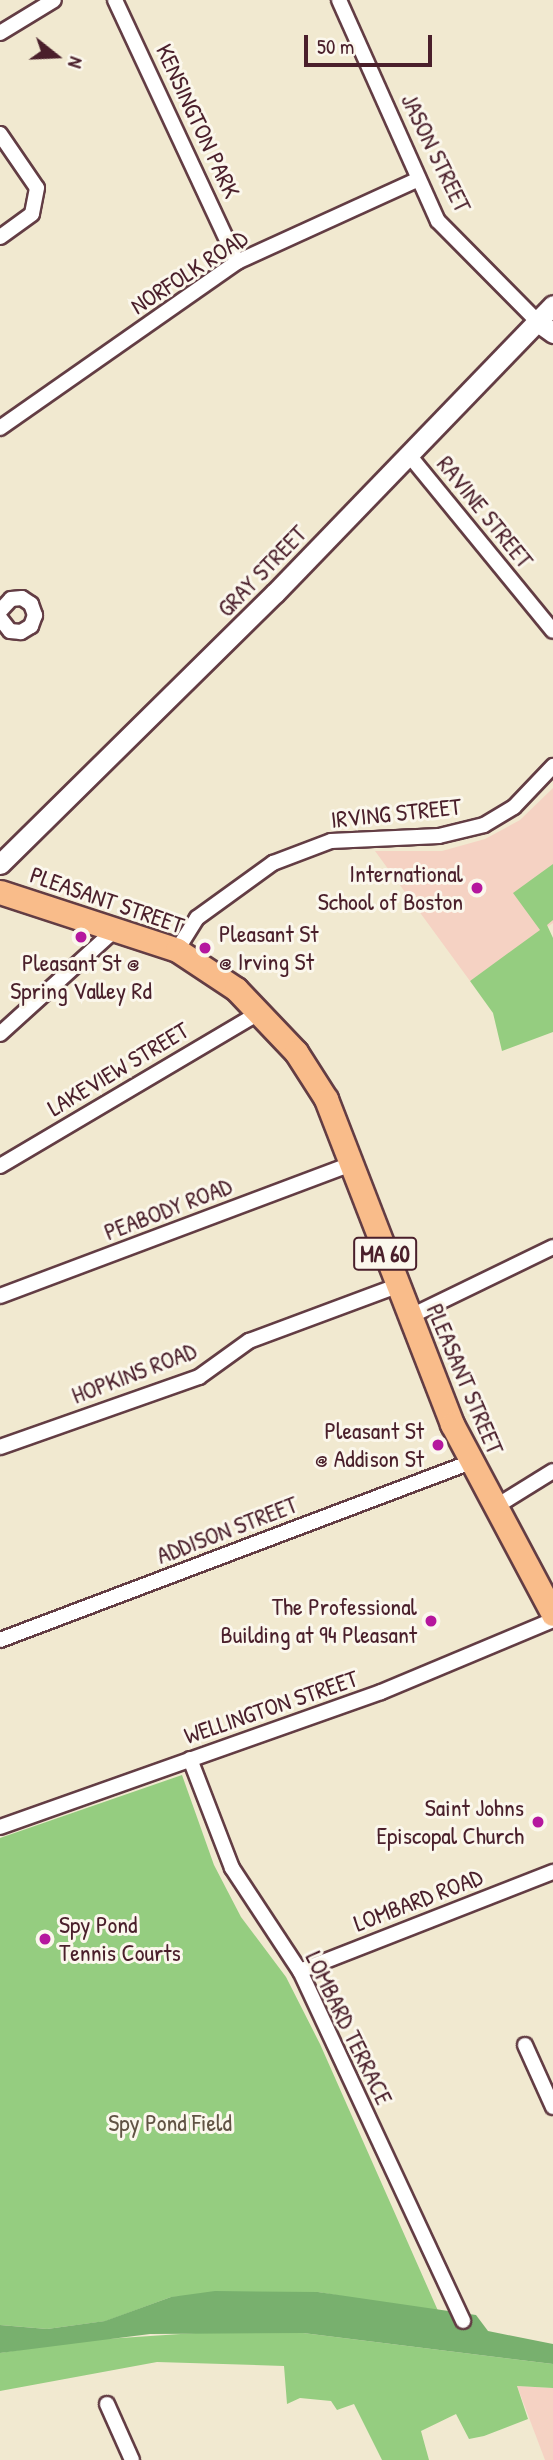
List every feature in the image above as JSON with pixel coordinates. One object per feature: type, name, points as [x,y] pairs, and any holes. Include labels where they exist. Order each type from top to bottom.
[{"type":"main road","name":"PLEASANT STREET","points":[[0,892],[118,927],[177,950],[236,989],[260,1012],[312,1075],[351,1164],[409,1317],[471,1462],[553,1614]]},
{"type":"street","points":[[0,33],[54,0]]},
{"type":"street","name":"KENSINGTON PARK","points":[[115,0],[237,262]]},
{"type":"street","name":"JASON STREET","points":[[339,0],[417,180],[449,236],[545,327]]},
{"type":"street","points":[[0,134],[37,188],[32,214],[0,237]]},
{"type":"street","name":"NORFOLK ROAD","points":[[0,428],[237,262],[417,180]]},
{"type":"street","name":"GRAY STREET","points":[[0,864],[409,455],[545,327],[553,305]]},
{"type":"street","name":"RAVINE STREET","points":[[409,455],[553,631]]},
{"type":"street","name":"IRVING STREET","points":[[177,950],[197,918],[255,874],[290,855],[338,839],[439,836],[484,825],[514,807],[553,766]]},
{"type":"street","points":[[0,1034],[118,927]]},
{"type":"street","name":"LAKEVIEW STREET","points":[[0,1166],[260,1012]]},
{"type":"street","name":"PEABODY ROAD","points":[[0,1296],[351,1164]]},
{"type":"street","points":[[409,1317],[553,1247]]},
{"type":"street","name":"HOPKINS ROAD","points":[[0,1447],[199,1377],[249,1341],[397,1286]]},
{"type":"street","name":"ADDISON STREET","points":[[0,1640],[471,1462]]},
{"type":"street","points":[[495,1507],[553,1471]]},
{"type":"street","name":"WELLINGTON STREET","points":[[0,1826],[381,1692],[553,1620]]},
{"type":"street","name":"LOMBARD TERRACE","points":[[190,1759],[232,1868],[300,1971],[463,2320]]},
{"type":"street","name":"LOMBARD ROAD","points":[[300,1971],[553,1872]]},
{"type":"street","points":[[525,2045],[553,2107]]},
{"type":"street","points":[[107,2403],[132,2460]]},
{"type":"shaded area","name":"International School of Boston","points":[[553,788],[553,923],[470,981],[375,851],[442,851],[485,839],[520,820]]},
{"type":"shaded area","points":[[517,2386],[553,2388],[553,2460],[545,2460]]},
{"type":"green space","points":[[553,864],[553,920],[547,925],[553,938],[553,1032],[502,1051],[493,1013],[470,981],[540,930],[513,893]]},
{"type":"green space","name":"Spy Pond Field","points":[[182,1775],[214,1865],[241,1917],[286,1977],[320,2044],[439,2313],[318,2292],[171,2297],[106,2321],[47,2329],[0,2325],[0,1838]]},
{"type":"green space","points":[[215,2291],[318,2292],[476,2315],[488,2331],[553,2344],[553,2364],[303,2333],[150,2334],[0,2353],[0,2325],[47,2329],[105,2321],[171,2297]]},
{"type":"green space","points":[[211,2332],[303,2333],[553,2364],[553,2388],[517,2386],[528,2419],[484,2436],[469,2439],[456,2414],[421,2431],[429,2460],[382,2460],[354,2404],[337,2410],[331,2401],[300,2398],[287,2404],[284,2366],[157,2362],[0,2391],[0,2353],[75,2341]]},
{"type":"place","name":"International School of Boston","points":[[477,888]]},
{"type":"place","name":"Pleasant St @ Spring Valley Rd","points":[[81,937]]},
{"type":"place","name":"Pleasant St @ Irving St","points":[[205,948]]},
{"type":"place","name":"Pleasant St @ Addison St","points":[[438,1445]]},
{"type":"place","name":"The Professional Building at 94 Pleasant","points":[[431,1621]]},
{"type":"place","name":"Saint Johns Episcopal Church","points":[[538,1822]]},
{"type":"place","name":"Spy Pond Tennis Courts","points":[[45,1939]]}]
